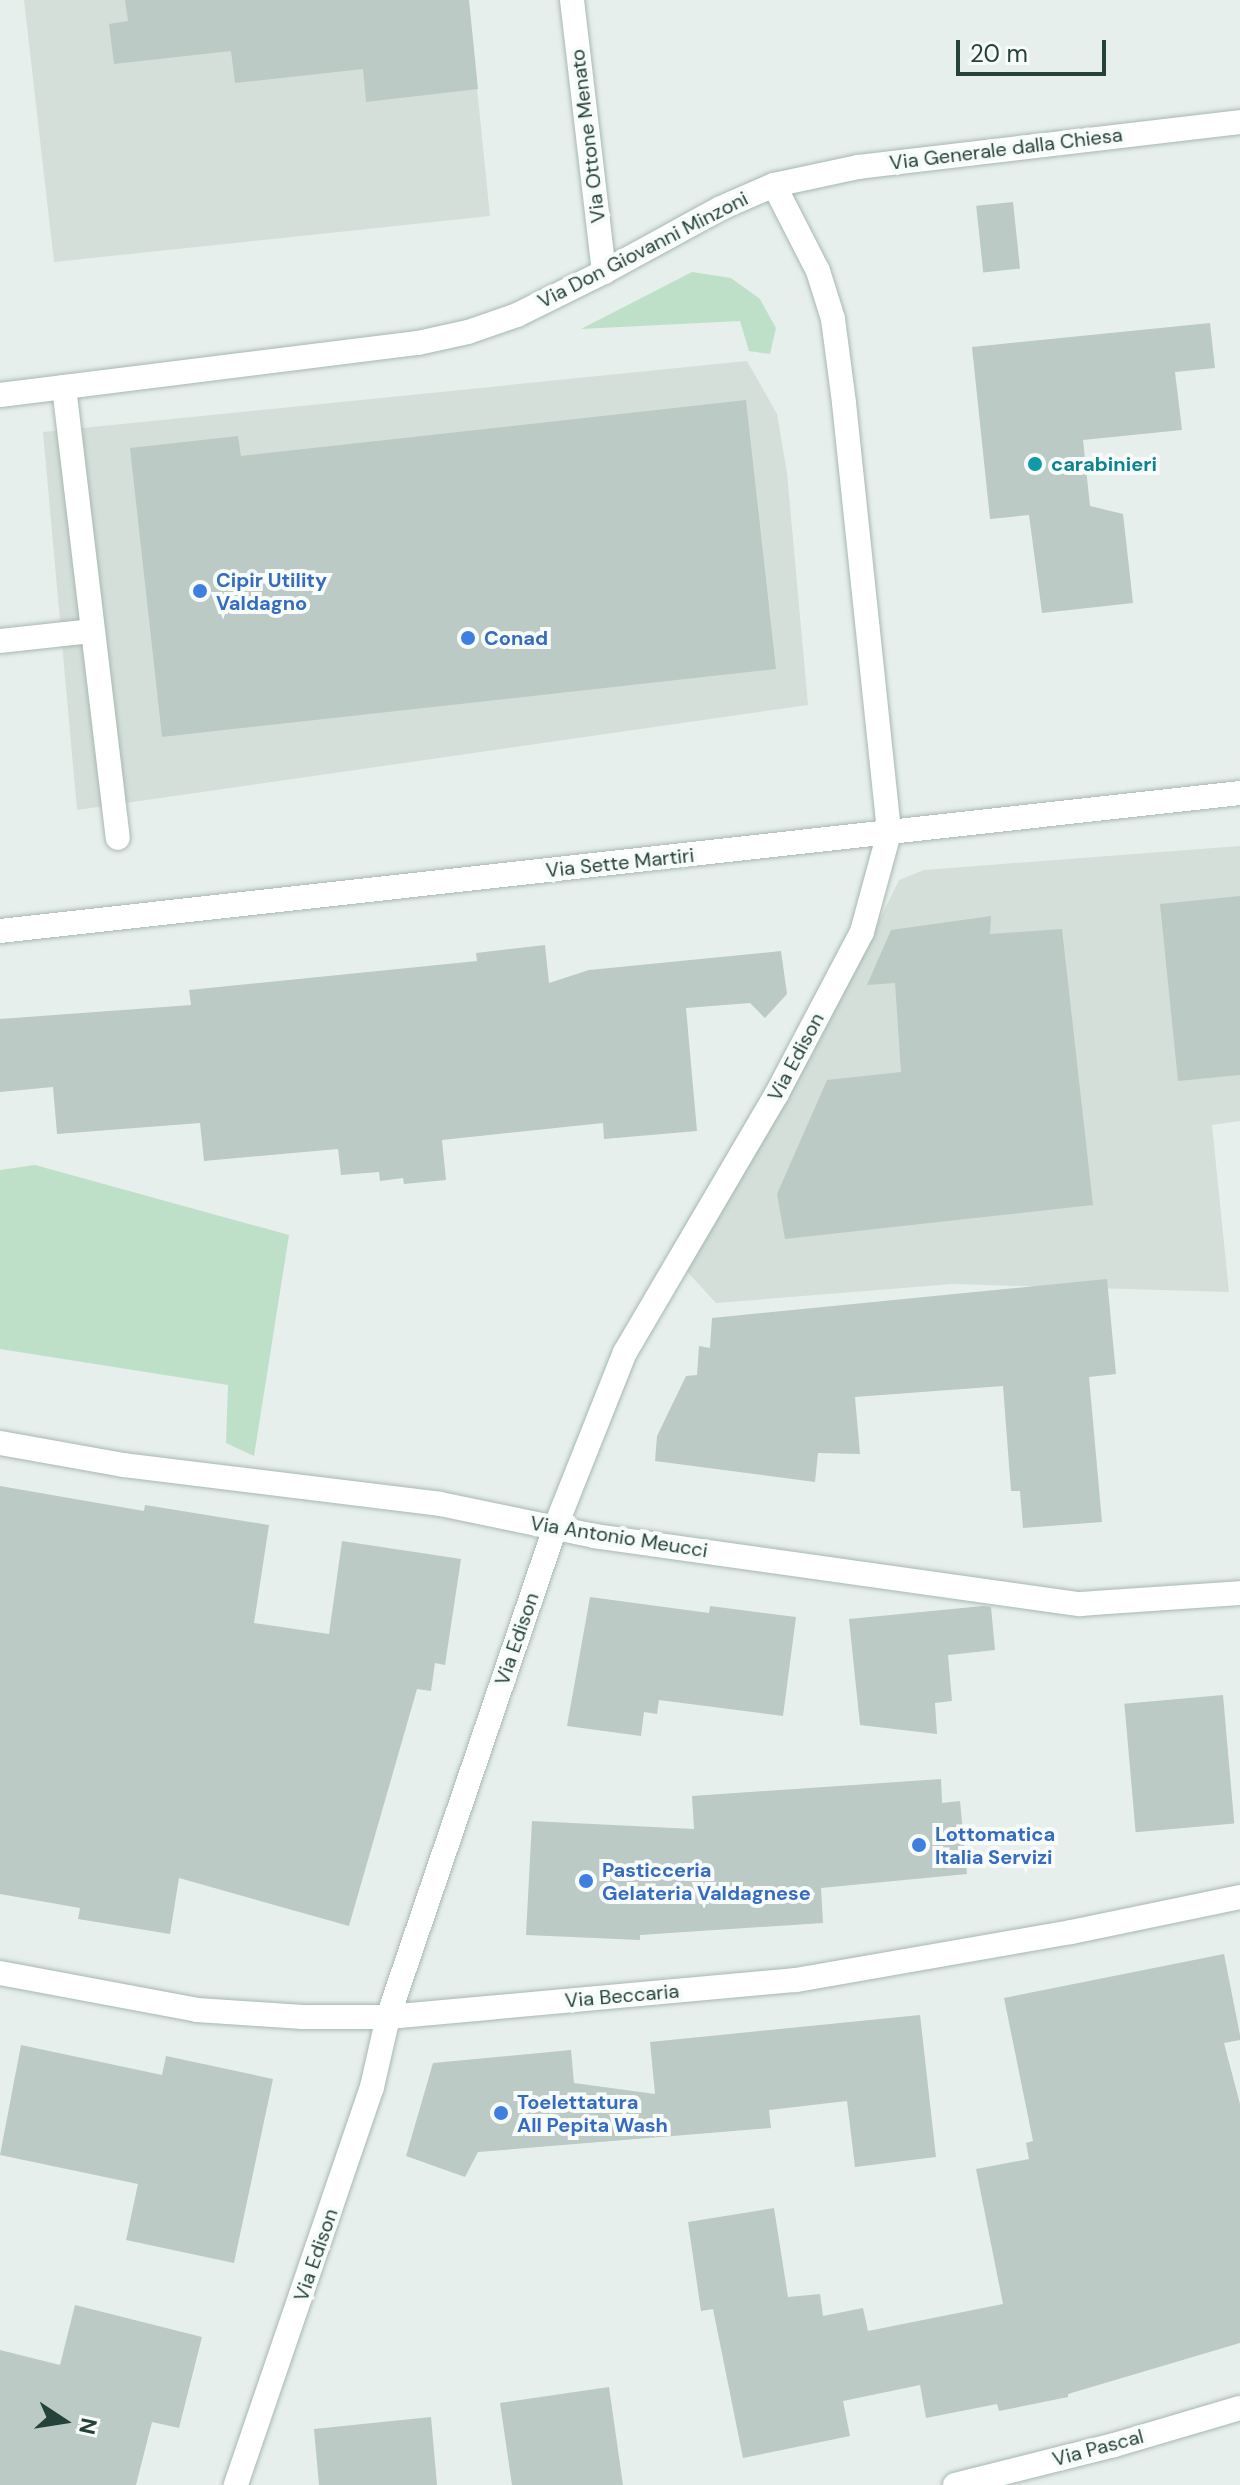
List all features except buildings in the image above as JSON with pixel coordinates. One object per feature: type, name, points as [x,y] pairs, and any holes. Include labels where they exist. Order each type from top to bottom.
[{"type":"street","name":"Via Ottone Menato","points":[[572,0],[604,272]]},
{"type":"street","name":"Via Generale dalla Chiesa","points":[[774,185],[858,167],[1240,122]]},
{"type":"street","name":"Via Don Giovanni Minzoni","points":[[0,395],[418,343],[468,332],[517,315],[721,208],[774,185]]},
{"type":"street","points":[[774,185],[818,271],[833,319],[889,833]]},
{"type":"street","points":[[64,387],[118,838]]},
{"type":"street","points":[[0,641],[92,631]]},
{"type":"street","name":"Via Sette Martiri","points":[[0,931],[1240,793]]},
{"type":"street","name":"Via Edison","points":[[236,2485],[358,2132],[388,2017],[555,1528],[625,1352],[776,1095],[862,932],[889,833]]},
{"type":"street","name":"Via Antonio Meucci","points":[[0,1443],[124,1465],[440,1504],[555,1528],[1080,1604],[1240,1593]]},
{"type":"street","name":"Via Beccaria","points":[[0,1973],[197,2010],[303,2017],[388,2017],[796,1980],[1071,1932],[1240,1897]]},
{"type":"street","name":"Via Pascal","points":[[955,2485],[1114,2445],[1240,2408]]},
{"type":"shaded area","points":[[24,0],[468,0],[490,216],[54,262]]},
{"type":"shaded area","points":[[747,361],[777,414],[787,473],[808,705],[77,810],[43,432]]},
{"type":"shaded area","points":[[1240,846],[1240,1121],[1212,1125],[1229,1292],[953,1284],[716,1303],[669,1252],[837,966],[843,941],[877,925],[899,880],[924,870]]},
{"type":"green space","points":[[692,272],[731,278],[760,299],[776,328],[770,354],[749,351],[740,321],[581,329]]},
{"type":"green space","points":[[35,1165],[289,1235],[254,1456],[226,1443],[228,1385],[0,1349],[0,1170]]},
{"type":"place","name":"carabinieri","points":[[1035,464]]},
{"type":"place","name":"Cipir Utility Valdagno","points":[[200,591]]},
{"type":"place","name":"Conad","points":[[468,638]]},
{"type":"place","name":"Lottomatica Italia Servizi","points":[[919,1845]]},
{"type":"place","name":"Pasticceria Gelateria Valdagnese","points":[[586,1881]]},
{"type":"place","name":"Toelettatura All Pepita Wash","points":[[501,2113]]}]
